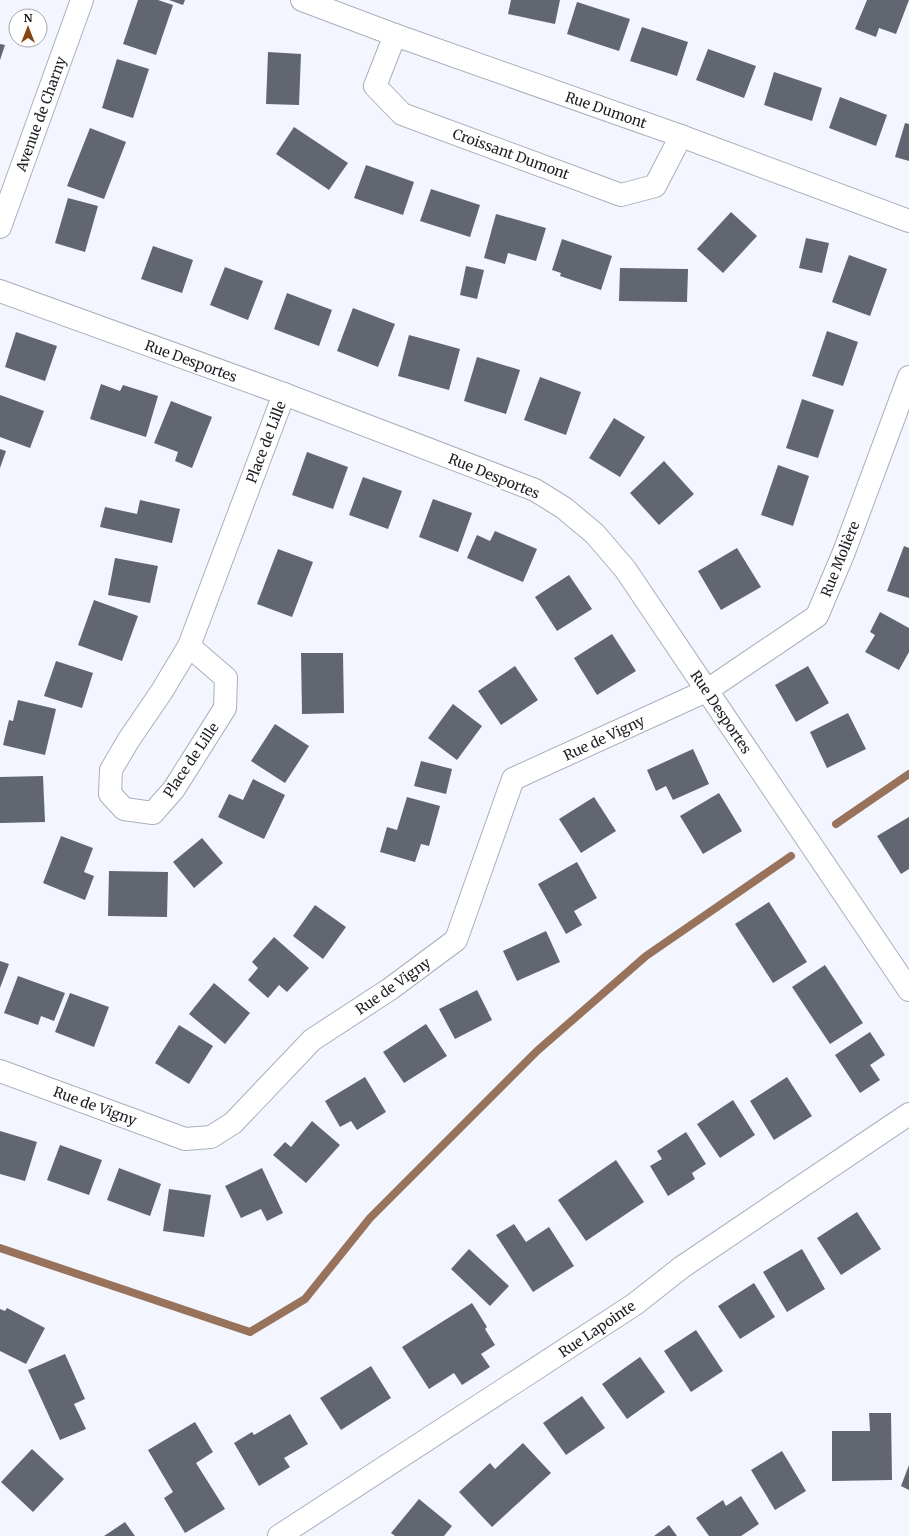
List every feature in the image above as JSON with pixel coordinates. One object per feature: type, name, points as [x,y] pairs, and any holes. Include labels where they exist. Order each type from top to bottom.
[{"type":"street","name":"Avenue de Charny","points":[[0,227],[82,0]]},
{"type":"street","name":"Rue Dumont","points":[[302,0],[395,35],[681,136],[909,221]]},
{"type":"street","name":"Croissant Dumont","points":[[395,35],[375,86],[402,114],[621,195],[655,186],[681,136]]},
{"type":"street","name":"Rue Desportes","points":[[0,291],[284,394],[535,490],[564,508],[595,534],[625,569],[909,990]]},
{"type":"street","name":"Rue Molière","points":[[706,691],[817,616],[844,552],[909,377]]},
{"type":"street","name":"Place de Lille","points":[[189,646],[226,678],[225,708],[174,789],[153,813],[124,809],[110,794],[111,770],[189,646],[284,394]]},
{"type":"street","name":"Rue de Vigny","points":[[0,1071],[184,1138],[211,1137],[233,1123],[312,1040],[390,989],[456,940],[513,780],[706,691]]},
{"type":"street","name":"Rue Lapointe","points":[[279,1536],[629,1309],[682,1267],[909,1114]]},
{"type":"building","points":[[138,0],[158,0],[173,5],[156,55],[123,44]]},
{"type":"building","points":[[169,0],[185,0],[183,5]]},
{"type":"building","points":[[511,0],[560,0],[555,24],[508,14]]},
{"type":"building","points":[[867,0],[909,0],[896,34],[879,28],[876,37],[855,29]]},
{"type":"building","points":[[577,2],[630,19],[619,51],[567,34]]},
{"type":"building","points":[[642,27],[688,42],[677,76],[630,61]]},
{"type":"building","points":[[0,44],[5,45],[0,60]]},
{"type":"building","points":[[708,49],[756,66],[744,98],[696,80]]},
{"type":"building","points":[[268,52],[301,54],[299,105],[266,104]]},
{"type":"building","points":[[117,59],[149,69],[133,118],[102,108]]},
{"type":"building","points":[[774,72],[822,88],[812,121],[764,105]]},
{"type":"building","points":[[840,97],[887,115],[876,146],[829,128]]},
{"type":"building","points":[[905,123],[909,124],[909,161],[895,157]]},
{"type":"building","points":[[294,127],[348,163],[329,190],[276,154]]},
{"type":"building","points":[[90,128],[126,142],[104,199],[67,186]]},
{"type":"building","points":[[366,165],[414,182],[403,215],[354,198]]},
{"type":"building","points":[[431,189],[480,205],[470,237],[420,221]]},
{"type":"building","points":[[68,198],[98,206],[85,252],[55,243]]},
{"type":"building","points":[[731,212],[757,236],[723,273],[697,249]]},
{"type":"building","points":[[496,214],[546,228],[536,261],[508,253],[505,264],[484,258]]},
{"type":"building","points":[[806,238],[829,243],[822,273],[799,268]]},
{"type":"building","points":[[562,239],[612,256],[601,290],[560,276],[561,273],[552,270]]},
{"type":"building","points":[[153,246],[193,260],[182,293],[141,279]]},
{"type":"building","points":[[849,255],[887,269],[870,316],[832,302]]},
{"type":"building","points":[[466,266],[484,270],[477,299],[460,295]]},
{"type":"building","points":[[225,267],[263,281],[248,320],[210,305]]},
{"type":"building","points":[[620,268],[688,269],[687,302],[619,301]]},
{"type":"building","points":[[287,293],[332,310],[319,346],[274,329]]},
{"type":"building","points":[[353,308],[395,324],[378,367],[337,351]]},
{"type":"building","points":[[827,331],[858,342],[843,386],[812,376]]},
{"type":"building","points":[[16,332],[57,346],[45,381],[5,367]]},
{"type":"building","points":[[409,335],[460,349],[449,390],[398,376]]},
{"type":"building","points":[[477,357],[520,370],[506,414],[464,401]]},
{"type":"building","points":[[540,377],[581,392],[566,435],[524,420]]},
{"type":"building","points":[[101,384],[120,391],[123,385],[158,396],[146,437],[90,419]]},
{"type":"building","points":[[0,395],[44,411],[30,448],[0,437]]},
{"type":"building","points":[[802,399],[834,410],[818,458],[786,448]]},
{"type":"building","points":[[171,401],[212,417],[192,468],[175,461],[178,452],[154,443]]},
{"type":"building","points":[[614,418],[645,437],[620,477],[589,458]]},
{"type":"building","points":[[0,449],[6,451],[0,468]]},
{"type":"building","points":[[307,452],[348,467],[333,509],[292,495]]},
{"type":"building","points":[[664,461],[694,494],[659,525],[630,493]]},
{"type":"building","points":[[778,465],[809,476],[793,526],[761,515]]},
{"type":"building","points":[[363,477],[402,491],[388,529],[349,515]]},
{"type":"building","points":[[433,499],[472,513],[458,552],[419,537]]},
{"type":"building","points":[[140,500],[180,509],[172,543],[100,527],[105,507],[137,514]]},
{"type":"building","points":[[495,531],[537,549],[523,582],[467,558],[477,535],[490,541]]},
{"type":"building","points":[[904,546],[909,548],[909,598],[887,591]]},
{"type":"building","points":[[737,548],[761,587],[721,610],[698,571]]},
{"type":"building","points":[[278,549],[313,562],[292,617],[257,604]]},
{"type":"building","points":[[115,558],[158,566],[150,603],[108,595]]},
{"type":"building","points":[[569,575],[592,609],[557,631],[535,597]]},
{"type":"building","points":[[94,600],[138,616],[122,661],[78,645]]},
{"type":"building","points":[[880,612],[909,628],[909,652],[899,670],[865,652],[875,635],[870,632]]},
{"type":"building","points":[[612,634],[636,671],[597,695],[574,658]]},
{"type":"building","points":[[301,653],[343,653],[344,713],[302,714]]},
{"type":"building","points":[[56,661],[93,673],[82,708],[44,696]]},
{"type":"building","points":[[515,666],[538,700],[501,725],[478,691]]},
{"type":"building","points":[[808,666],[829,703],[796,722],[775,685]]},
{"type":"building","points":[[18,700],[56,709],[45,755],[3,745],[9,720],[13,721]]},
{"type":"building","points":[[453,704],[482,726],[457,760],[428,738]]},
{"type":"building","points":[[848,713],[866,749],[827,768],[810,732]]},
{"type":"building","points":[[275,724],[309,746],[285,783],[251,761]]},
{"type":"building","points":[[693,749],[709,784],[673,800],[666,786],[656,791],[647,770]]},
{"type":"building","points":[[421,761],[452,769],[446,794],[414,786]]},
{"type":"building","points":[[43,776],[45,822],[0,823],[0,777]]},
{"type":"building","points":[[253,779],[285,795],[264,839],[218,817],[229,794],[243,800]]},
{"type":"building","points":[[719,793],[742,831],[703,854],[680,816]]},
{"type":"building","points":[[407,797],[440,806],[429,846],[421,844],[415,862],[380,852],[387,827],[397,830]]},
{"type":"building","points":[[594,797],[616,831],[581,853],[559,819]]},
{"type":"building","points":[[909,817],[909,869],[901,874],[877,836]]},
{"type":"building","points":[[61,836],[93,848],[84,872],[94,876],[85,900],[43,883]]},
{"type":"building","points":[[202,838],[223,863],[194,888],[173,862]]},
{"type":"building","points":[[577,862],[597,898],[574,911],[582,925],[566,934],[538,884]]},
{"type":"building","points":[[109,871],[168,872],[167,917],[108,916]]},
{"type":"building","points":[[769,902],[807,962],[773,983],[735,924]]},
{"type":"building","points":[[315,905],[346,927],[323,959],[293,936]]},
{"type":"building","points":[[546,931],[560,962],[517,981],[503,951]]},
{"type":"building","points":[[274,937],[309,968],[287,992],[279,985],[268,998],[248,980],[258,968],[252,962]]},
{"type":"building","points":[[0,961],[9,964],[0,988]]},
{"type":"building","points":[[825,965],[863,1023],[830,1044],[792,987]]},
{"type":"building","points":[[18,976],[65,993],[54,1021],[41,1016],[38,1025],[4,1013]]},
{"type":"building","points":[[214,983],[250,1013],[225,1044],[189,1014]]},
{"type":"building","points":[[477,990],[492,1020],[455,1039],[439,1009]]},
{"type":"building","points":[[70,993],[109,1007],[94,1047],[55,1032]]},
{"type":"building","points":[[426,1024],[447,1056],[404,1083],[383,1052]]},
{"type":"building","points":[[179,1025],[213,1046],[189,1084],[155,1063]]},
{"type":"building","points":[[870,1032],[885,1055],[870,1065],[880,1080],[860,1093],[835,1055]]},
{"type":"building","points":[[365,1077],[386,1112],[357,1130],[351,1121],[340,1127],[325,1101]]},
{"type":"building","points":[[787,1077],[812,1116],[774,1140],[750,1101]]},
{"type":"building","points":[[733,1100],[755,1135],[720,1158],[697,1124]]},
{"type":"building","points":[[312,1121],[340,1145],[306,1183],[273,1155],[285,1142],[291,1147]]},
{"type":"building","points":[[0,1131],[37,1142],[25,1181],[0,1174]]},
{"type":"building","points":[[686,1132],[706,1164],[692,1173],[695,1179],[668,1196],[650,1166],[662,1159],[657,1151]]},
{"type":"building","points":[[60,1145],[102,1160],[89,1195],[47,1180]]},
{"type":"building","points":[[616,1160],[644,1202],[586,1241],[558,1200]]},
{"type":"building","points":[[119,1168],[161,1184],[150,1216],[107,1200]]},
{"type":"building","points":[[262,1168],[283,1213],[267,1221],[261,1209],[241,1218],[225,1186]]},
{"type":"building","points":[[169,1189],[211,1195],[204,1237],[163,1231]]},
{"type":"building","points":[[857,1212],[881,1249],[841,1275],[817,1238]]},
{"type":"building","points":[[514,1224],[526,1242],[549,1227],[574,1266],[533,1292],[496,1235]]},
{"type":"building","points":[[469,1249],[509,1286],[490,1306],[451,1269]]},
{"type":"building","points":[[802,1249],[825,1289],[787,1312],[763,1272]]},
{"type":"building","points":[[754,1283],[775,1317],[740,1339],[718,1306]]},
{"type":"building","points":[[472,1303],[487,1327],[485,1329],[495,1345],[481,1354],[490,1367],[462,1385],[454,1373],[429,1389],[402,1347]]},
{"type":"building","points":[[7,1308],[45,1328],[26,1364],[0,1351],[0,1309],[5,1311]]},
{"type":"building","points":[[696,1330],[723,1371],[691,1392],[664,1351]]},
{"type":"building","points":[[65,1354],[85,1399],[74,1404],[86,1429],[60,1440],[28,1370]]},
{"type":"building","points":[[640,1357],[665,1392],[627,1419],[602,1384]]},
{"type":"building","points":[[371,1366],[391,1398],[341,1430],[320,1398]]},
{"type":"building","points":[[582,1396],[605,1428],[566,1455],[543,1423]]},
{"type":"building","points":[[869,1413],[891,1413],[892,1480],[832,1481],[832,1431],[870,1431]]},
{"type":"building","points":[[290,1414],[308,1444],[284,1458],[290,1467],[259,1486],[234,1443],[252,1432],[254,1435]]},
{"type":"building","points":[[195,1422],[213,1452],[196,1463],[225,1509],[185,1533],[164,1498],[173,1492],[148,1450]]},
{"type":"building","points":[[523,1443],[551,1473],[492,1527],[459,1492],[490,1463],[495,1469]]},
{"type":"building","points":[[32,1449],[64,1479],[33,1512],[1,1482]]},
{"type":"building","points":[[782,1451],[806,1491],[775,1510],[751,1470]]},
{"type":"building","points":[[909,1465],[909,1490],[901,1486]]},
{"type":"building","points":[[741,1496],[759,1524],[741,1536],[709,1536],[696,1518],[723,1500],[726,1506]]},
{"type":"building","points":[[419,1499],[452,1526],[444,1536],[395,1536],[391,1533]]},
{"type":"building","points":[[125,1522],[135,1536],[104,1536]]},
{"type":"building","points":[[669,1525],[677,1536],[654,1536]]},
{"type":"waterway","points":[[836,824],[909,774]]},
{"type":"waterway","points":[[0,1248],[250,1332],[305,1299],[370,1218],[537,1051],[646,956],[791,856]]}]
